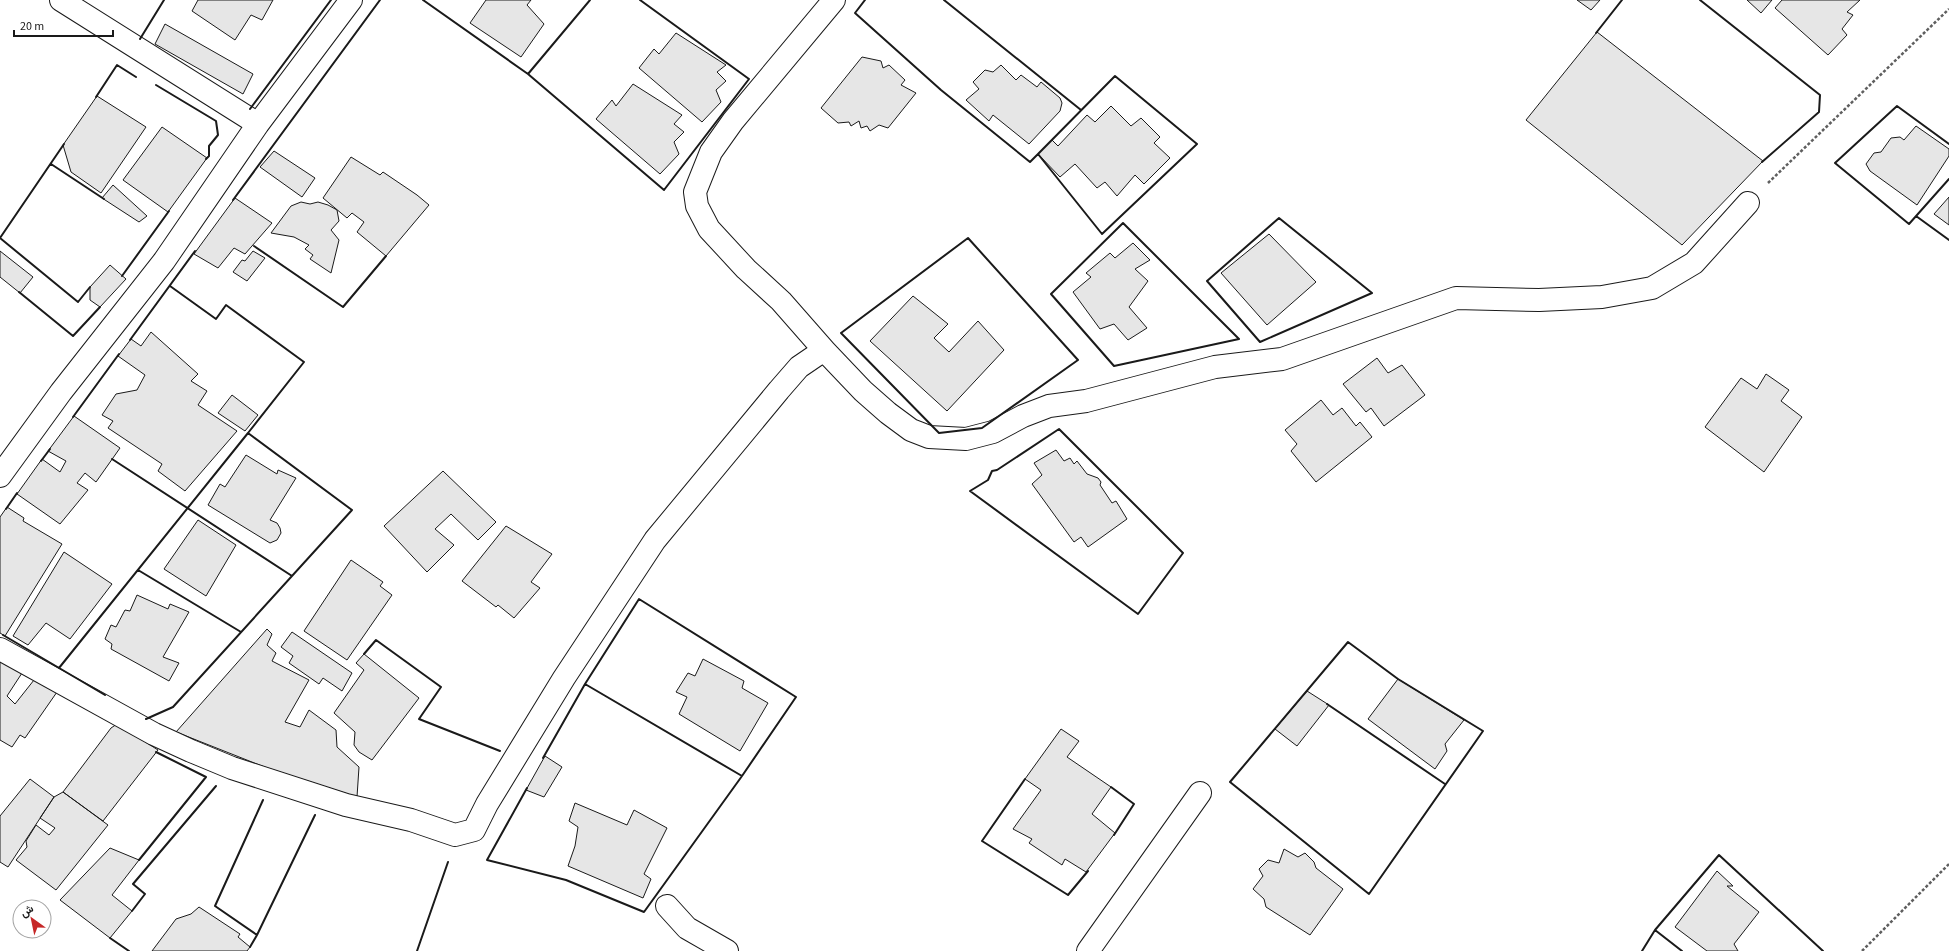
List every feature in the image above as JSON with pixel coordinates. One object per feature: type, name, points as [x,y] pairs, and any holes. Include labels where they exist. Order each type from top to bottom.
[{"type":"street","points":[[61,0],[258,124]]},
{"type":"street","points":[[3,464],[164,261],[258,124],[351,0]]},
{"type":"street","points":[[834,0],[733,120],[711,152],[695,192],[697,206],[709,229],[746,269],[781,301],[824,350],[863,391],[888,413],[911,430],[929,437],[966,439],[993,432],[1023,416],[1050,406],[1086,401],[1214,367],[1282,359],[1456,298],[1539,300],[1602,297],[1652,288],[1694,263],[1748,203]]},
{"type":"street","points":[[0,649],[154,734],[191,752],[232,768],[346,805],[411,820],[455,835],[474,830],[487,804],[564,678],[655,540],[779,390],[799,368],[824,350]]},
{"type":"street","points":[[1088,951],[1200,793]]},
{"type":"street","points":[[667,906],[687,928],[727,951]]},
{"type":"path","points":[[1748,203],[1949,9]]},
{"type":"path","points":[[1862,951],[1949,864]]},
{"type":"building","points":[[198,0],[273,0],[262,20],[251,15],[235,40],[192,11]]},
{"type":"building","points":[[486,0],[531,0],[527,5],[544,24],[521,57],[470,23]]},
{"type":"building","points":[[1577,0],[1600,0],[1591,10]]},
{"type":"building","points":[[1747,0],[1772,0],[1761,13]]},
{"type":"building","points":[[1782,0],[1860,0],[1847,12],[1853,15],[1842,29],[1847,35],[1828,55],[1775,8]]},
{"type":"building","points":[[165,24],[253,74],[243,94],[155,44]]},
{"type":"building","points":[[1597,32],[1763,161],[1682,245],[1526,120]]},
{"type":"building","points":[[676,33],[726,65],[717,72],[726,81],[716,90],[721,102],[702,122],[639,68],[654,49],[659,54]]},
{"type":"building","points":[[862,57],[881,61],[883,68],[889,65],[905,80],[901,85],[916,93],[888,128],[879,125],[870,131],[867,126],[861,128],[859,121],[851,126],[849,122],[838,123],[821,108]]},
{"type":"building","points":[[1001,65],[1016,80],[1021,75],[1037,87],[1041,82],[1060,98],[1062,103],[1060,111],[1029,144],[993,115],[989,121],[966,100],[979,89],[973,82],[985,70],[993,72]]},
{"type":"building","points":[[633,84],[682,115],[674,124],[684,132],[674,142],[679,154],[660,174],[596,119],[612,100],[616,106]]},
{"type":"building","points":[[97,96],[146,127],[101,193],[71,172],[63,145]]},
{"type":"building","points":[[1111,106],[1131,126],[1141,118],[1160,137],[1154,143],[1170,158],[1144,184],[1135,175],[1117,196],[1105,182],[1097,188],[1075,164],[1060,177],[1038,154],[1052,140],[1058,146],[1087,115],[1095,122]]},
{"type":"building","points":[[1916,126],[1949,149],[1949,156],[1917,205],[1870,171],[1866,164],[1874,153],[1881,152],[1891,138],[1900,137],[1904,140]]},
{"type":"building","points":[[162,127],[207,158],[168,212],[123,180]]},
{"type":"building","points":[[274,151],[315,178],[302,197],[260,167]]},
{"type":"building","points":[[351,157],[380,175],[383,172],[429,205],[386,256],[357,232],[364,222],[352,213],[347,218],[323,198]]},
{"type":"building","points":[[113,185],[147,216],[139,222],[102,198]]},
{"type":"building","points":[[1949,197],[1949,225],[1934,214]]},
{"type":"building","points":[[235,198],[272,223],[245,254],[234,248],[218,268],[194,254]]},
{"type":"building","points":[[301,202],[310,204],[318,202],[337,210],[339,221],[331,230],[339,240],[331,273],[310,259],[313,255],[305,249],[309,245],[294,237],[271,233],[291,206]]},
{"type":"building","points":[[1269,234],[1316,282],[1267,325],[1221,273]]},
{"type":"building","points":[[1133,243],[1150,260],[1135,269],[1148,281],[1129,307],[1147,328],[1128,340],[1114,324],[1100,329],[1073,292],[1091,277],[1086,273],[1110,253],[1115,258]]},
{"type":"building","points":[[0,251],[33,277],[20,293],[0,277]]},
{"type":"building","points":[[253,251],[265,258],[247,281],[233,272],[242,260],[245,261]]},
{"type":"building","points":[[110,265],[126,279],[100,307],[90,300],[90,287]]},
{"type":"building","points":[[913,296],[948,324],[934,338],[949,352],[978,321],[1004,350],[947,411],[870,341]]},
{"type":"building","points":[[151,332],[198,374],[191,381],[207,391],[198,405],[237,431],[185,491],[158,471],[162,464],[108,428],[113,421],[102,415],[116,394],[137,390],[145,375],[118,356],[131,339],[141,346]]},
{"type":"building","points":[[1377,358],[1388,373],[1402,365],[1425,395],[1384,426],[1371,408],[1366,412],[1343,384]]},
{"type":"building","points":[[1766,374],[1789,390],[1781,401],[1802,417],[1764,472],[1705,427],[1741,378],[1757,389]]},
{"type":"building","points":[[232,395],[258,415],[245,431],[218,413]]},
{"type":"building","points":[[1321,400],[1333,415],[1342,408],[1356,426],[1360,422],[1372,437],[1316,482],[1291,451],[1297,444],[1285,430]]},
{"type":"building","points":[[74,416],[120,448],[96,482],[85,473],[77,483],[88,490],[60,524],[17,494],[42,459],[60,472],[66,461],[48,451]]},
{"type":"building","points":[[1056,450],[1064,461],[1070,458],[1074,464],[1077,461],[1087,474],[1098,478],[1101,482],[1100,485],[1112,503],[1116,501],[1127,519],[1088,547],[1081,537],[1074,542],[1032,484],[1042,475],[1034,463]]},
{"type":"building","points":[[246,455],[277,474],[278,470],[296,478],[270,520],[277,523],[281,533],[277,540],[270,543],[208,505],[220,484],[225,487]]},
{"type":"building","points":[[443,471],[496,522],[478,540],[451,514],[435,529],[454,545],[427,572],[384,526]]},
{"type":"building","points":[[7,507],[24,518],[23,521],[62,544],[5,636],[0,633],[0,517]]},
{"type":"building","points":[[198,520],[236,545],[206,596],[164,569]]},
{"type":"building","points":[[506,526],[552,554],[531,582],[540,588],[514,618],[498,605],[496,607],[462,581]]},
{"type":"building","points":[[64,552],[112,584],[70,639],[46,623],[28,645],[13,636]]},
{"type":"building","points":[[351,560],[383,582],[380,586],[392,595],[347,660],[304,631]]},
{"type":"building","points":[[137,595],[168,609],[170,604],[189,612],[163,657],[179,663],[169,681],[111,649],[112,644],[105,639],[111,625],[116,627],[125,610],[130,611]]},
{"type":"building","points":[[267,629],[272,634],[267,645],[276,653],[272,661],[309,680],[285,722],[300,727],[309,710],[336,730],[337,747],[359,767],[357,797],[267,768],[176,732]]},
{"type":"building","points":[[292,632],[352,673],[342,691],[323,678],[319,684],[289,663],[293,656],[281,647]]},
{"type":"building","points":[[364,654],[419,698],[372,760],[359,752],[354,745],[355,732],[334,713],[364,670],[356,663]]},
{"type":"building","points":[[703,659],[744,681],[742,688],[768,703],[740,751],[679,714],[687,697],[676,692],[688,673],[695,676]]},
{"type":"building","points":[[0,660],[22,673],[7,696],[15,704],[34,680],[57,692],[25,738],[20,735],[12,747],[0,740]]},
{"type":"building","points":[[1398,679],[1464,720],[1445,744],[1447,751],[1435,769],[1368,719]]},
{"type":"building","points":[[1307,691],[1329,705],[1297,746],[1275,729]]},
{"type":"building","points":[[117,724],[158,750],[103,821],[63,792],[111,728]]},
{"type":"building","points":[[1061,729],[1079,741],[1067,757],[1111,787],[1092,814],[1115,833],[1086,872],[1065,859],[1062,865],[1029,843],[1032,839],[1013,829],[1041,790],[1025,779]]},
{"type":"building","points":[[545,756],[562,767],[544,797],[526,790]]},
{"type":"building","points":[[30,779],[54,797],[8,867],[0,862],[0,816]]},
{"type":"building","points":[[63,792],[108,825],[56,890],[16,860],[27,847],[26,841],[36,825],[49,835],[55,828],[40,818],[54,797]]},
{"type":"building","points":[[575,803],[627,825],[634,810],[667,828],[644,874],[651,879],[643,898],[568,866],[575,846],[578,827],[569,821]]},
{"type":"building","points":[[110,848],[139,860],[112,895],[132,911],[110,938],[60,900]]},
{"type":"building","points":[[1284,849],[1298,857],[1305,853],[1314,862],[1316,868],[1343,889],[1310,935],[1266,907],[1264,899],[1253,889],[1263,876],[1259,869],[1268,860],[1279,863]]},
{"type":"building","points":[[1717,871],[1733,886],[1727,886],[1759,912],[1734,944],[1738,951],[1707,951],[1675,927]]},
{"type":"building","points":[[199,907],[240,934],[238,937],[250,947],[247,951],[152,951],[176,919],[191,914]]},
{"type":"wall","points":[[140,39],[164,0]]},
{"type":"wall","points":[[250,109],[331,0]]},
{"type":"wall","points":[[233,200],[380,0]]},
{"type":"wall","points":[[423,0],[528,74]]},
{"type":"wall","points":[[590,0],[528,74],[664,190],[749,79],[640,0]]},
{"type":"wall","points":[[865,0],[855,13],[941,90],[1030,162],[1038,154]]},
{"type":"wall","points":[[944,0],[1081,110]]},
{"type":"wall","points":[[1596,33],[1622,0]]},
{"type":"wall","points":[[1700,0],[1820,95],[1819,112],[1762,162]]},
{"type":"wall","points":[[96,97],[117,65],[136,77]]},
{"type":"wall","points":[[1115,76],[1197,144],[1102,234],[1038,154],[1115,76]]},
{"type":"wall","points":[[156,85],[216,121],[218,135],[209,146],[209,156],[206,159]]},
{"type":"wall","points":[[1949,144],[1897,106],[1835,163],[1909,224],[1949,179]]},
{"type":"wall","points":[[0,238],[64,144]]},
{"type":"wall","points":[[51,164],[104,199]]},
{"type":"wall","points":[[122,276],[169,211]]},
{"type":"wall","points":[[1916,216],[1949,240]]},
{"type":"wall","points":[[1279,218],[1372,293],[1260,342],[1207,281],[1279,218]]},
{"type":"wall","points":[[1123,223],[1239,339],[1114,366],[1051,294],[1123,223]]},
{"type":"wall","points":[[0,238],[78,302],[90,287]]},
{"type":"wall","points":[[968,238],[1078,360],[982,428],[939,433],[841,333],[968,238]]},
{"type":"wall","points":[[254,246],[343,307],[386,256]]},
{"type":"wall","points":[[130,340],[195,251]]},
{"type":"wall","points":[[170,286],[216,319],[226,305],[304,362],[248,433]]},
{"type":"wall","points":[[19,292],[73,336],[100,307]]},
{"type":"wall","points":[[73,417],[119,354]]},
{"type":"wall","points":[[1059,429],[1183,553],[1138,614],[970,491],[988,480],[992,471],[997,470],[1059,429]]},
{"type":"wall","points":[[59,668],[248,433],[352,510],[173,707],[146,719]]},
{"type":"wall","points":[[41,461],[50,449]]},
{"type":"wall","points":[[112,459],[292,576]]},
{"type":"wall","points":[[6,509],[17,493]]},
{"type":"wall","points":[[138,570],[241,632]]},
{"type":"wall","points":[[543,758],[585,684],[639,599],[796,697],[742,776],[585,684]]},
{"type":"wall","points":[[3,635],[105,695]]},
{"type":"wall","points":[[364,654],[376,640],[441,687],[419,719],[500,751]]},
{"type":"wall","points":[[1348,642],[1398,679],[1483,731],[1369,894],[1230,782],[1348,642]]},
{"type":"wall","points":[[1327,704],[1445,784]]},
{"type":"wall","points":[[139,860],[206,777],[156,752]]},
{"type":"wall","points":[[527,788],[487,860],[566,880],[644,912],[742,776]]},
{"type":"wall","points":[[1025,779],[982,841],[1068,895],[1088,871]]},
{"type":"wall","points":[[132,911],[145,894],[133,884],[216,786]]},
{"type":"wall","points":[[1111,787],[1134,804],[1114,835]]},
{"type":"wall","points":[[263,800],[215,906],[257,935],[315,815]]},
{"type":"wall","points":[[1682,951],[1655,930],[1719,855],[1823,951]]},
{"type":"wall","points":[[417,951],[448,862]]},
{"type":"wall","points":[[1642,951],[1655,930]]},
{"type":"wall","points":[[250,947],[257,935]]},
{"type":"wall","points":[[110,938],[129,951]]}]
